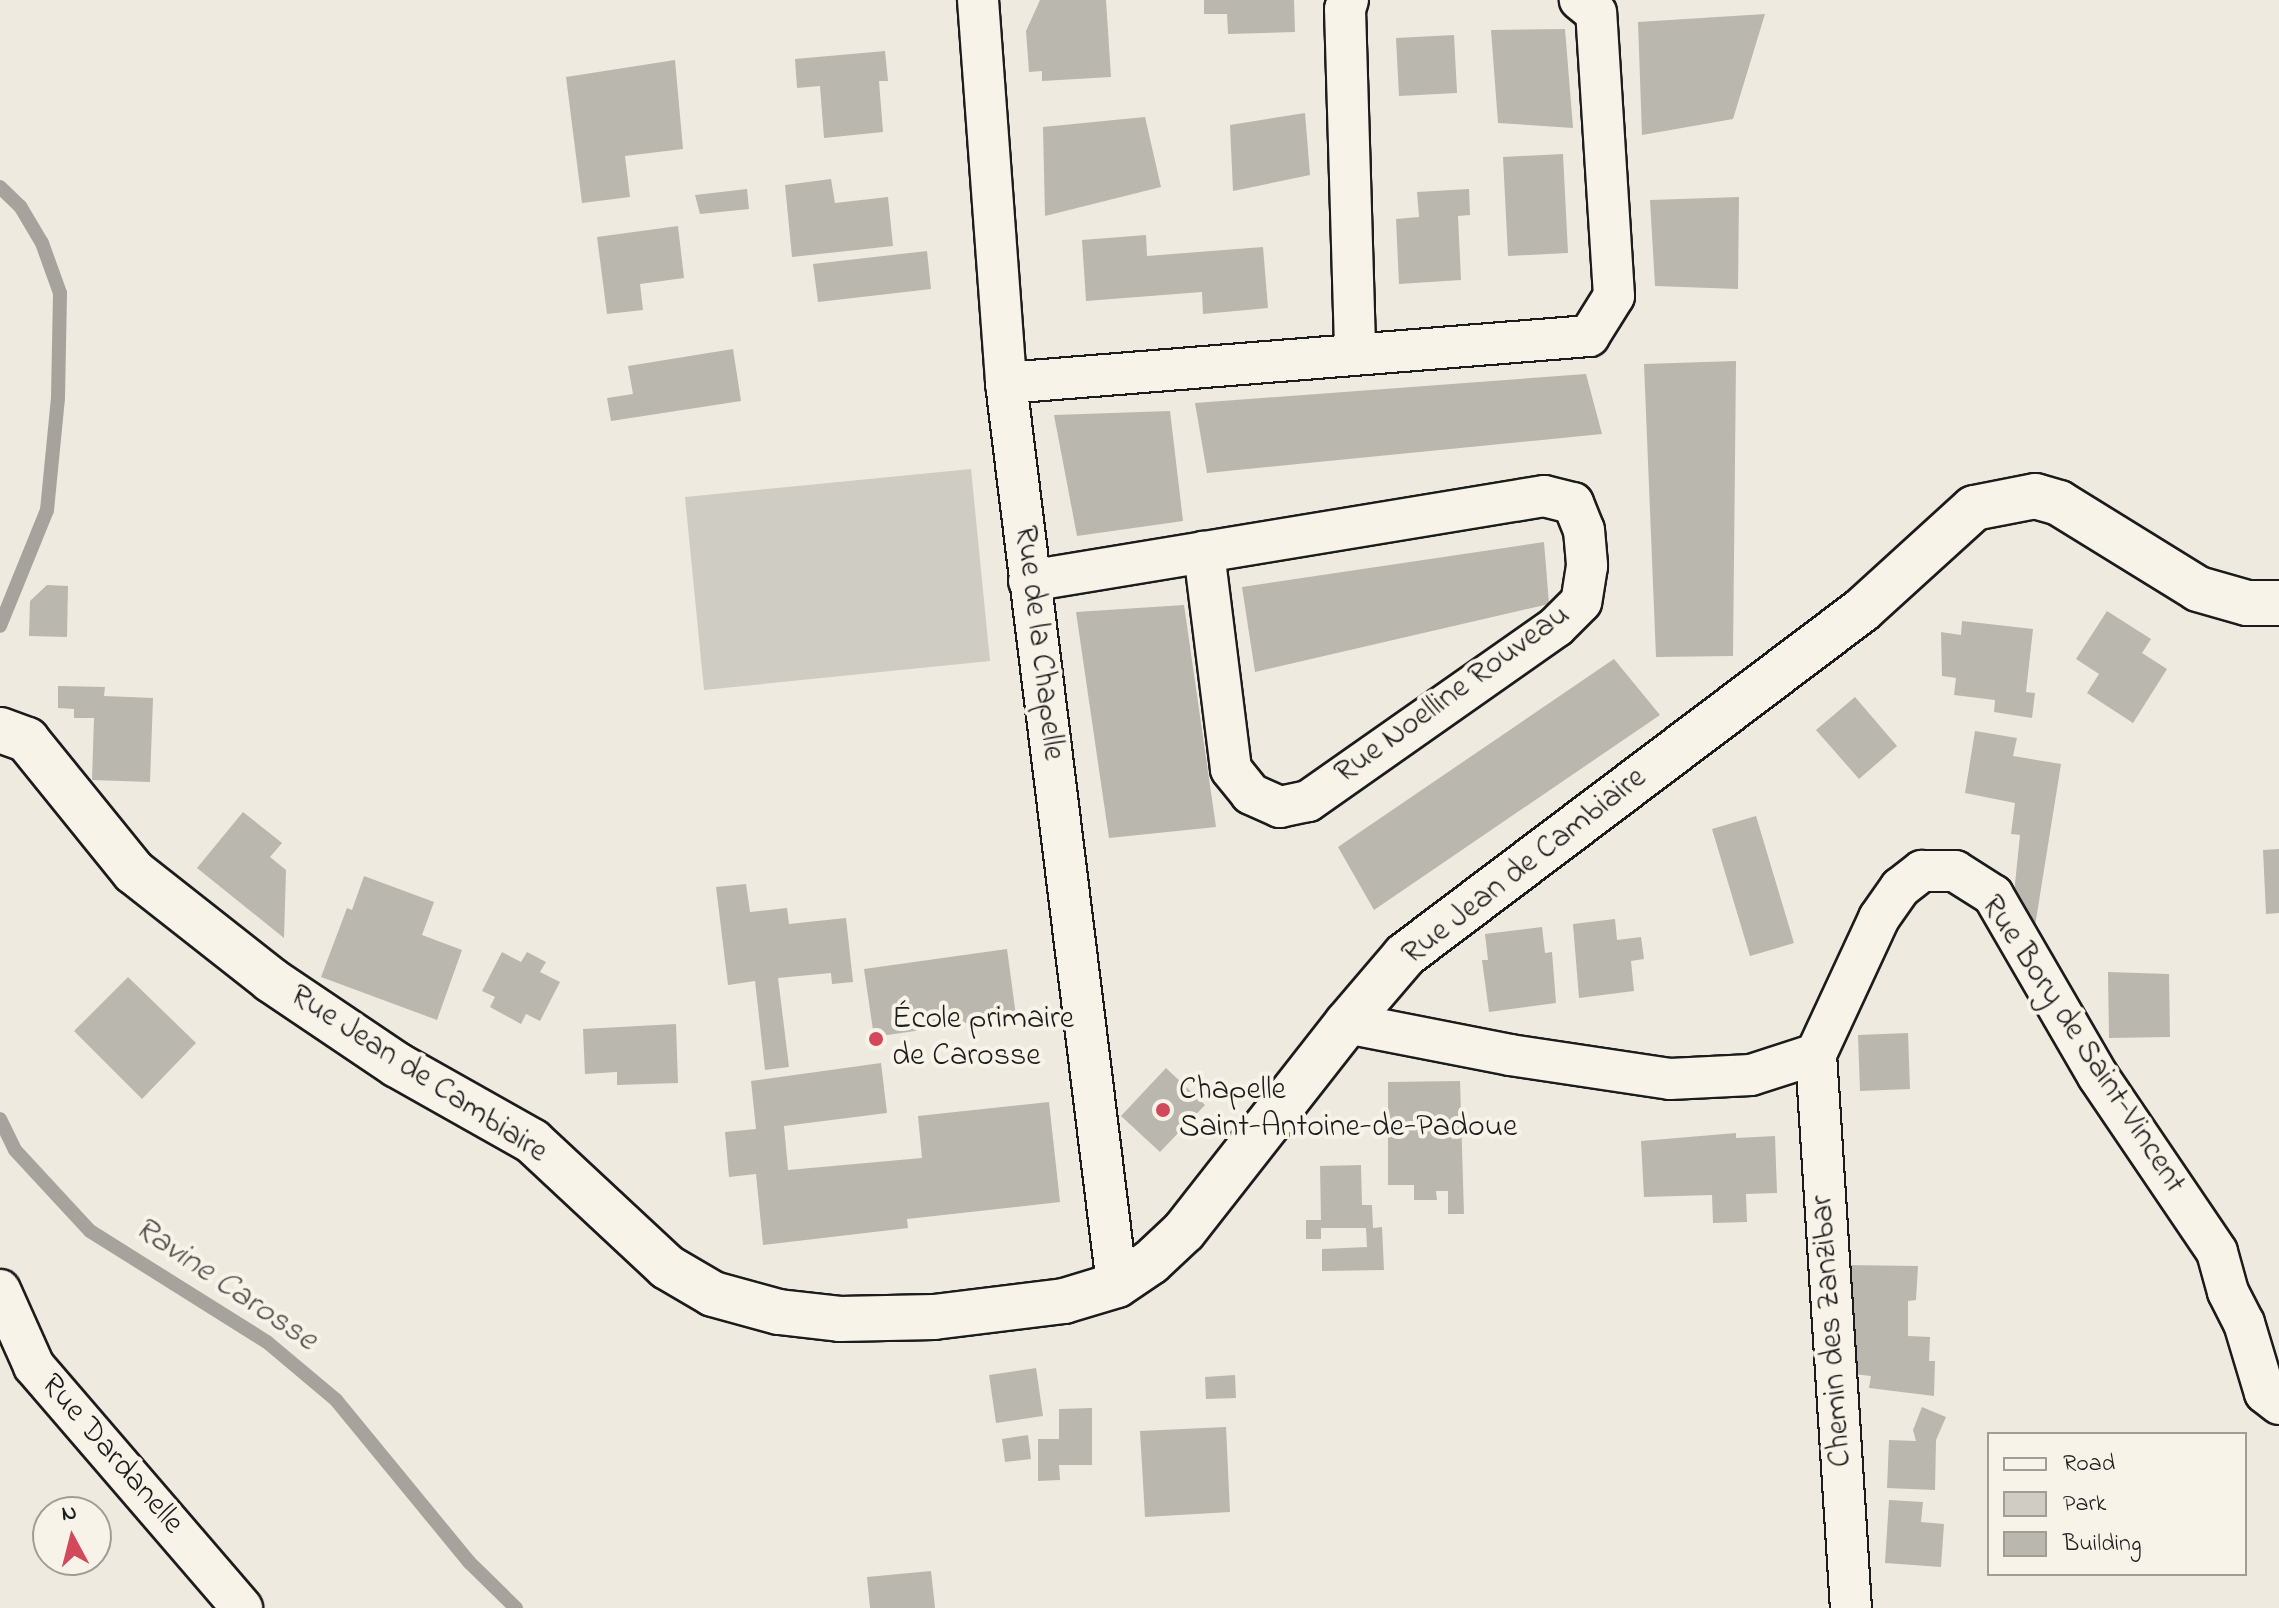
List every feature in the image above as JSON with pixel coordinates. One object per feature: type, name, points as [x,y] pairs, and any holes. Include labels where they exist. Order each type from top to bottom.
[{"type":"main road","name":"Rue Jean de Cambiaire","points":[[0,730],[27,740],[134,872],[271,980],[397,1065],[532,1141],[667,1267],[713,1294],[779,1312],[840,1319],[934,1317],[1064,1301],[1117,1285],[1151,1262],[1184,1231],[1347,1023],[1405,955],[1862,610],[1974,508],[2035,496],[2059,503],[2198,589],[2247,603],[2279,603]]},
{"type":"street","name":"Rue de la Chapelle","points":[[978,0],[1006,383],[1117,1285]]},
{"type":"street","points":[[1348,0],[1345,9],[1355,355]]},
{"type":"street","points":[[1006,383],[1589,336],[1614,296],[1596,13],[1580,0]]},
{"type":"street","name":"Rue Noelline Rouveau","points":[[1029,581],[1204,552],[1544,496],[1573,503],[1584,530],[1587,566],[1581,602],[1556,627],[1308,801],[1280,807],[1251,794],[1231,769],[1204,552]]},
{"type":"street","name":"Rue Bory de Saint-Vincent","points":[[1816,1054],[1879,918],[1900,888],[1922,871],[1955,871],[1993,895],[2098,1076],[2217,1252],[2265,1393],[2279,1404]]},
{"type":"street","points":[[1347,1023],[1510,1055],[1670,1079],[1751,1075],[1816,1054]]},
{"type":"street","name":"Chemin des Zanzibar","points":[[1816,1054],[1851,1608]]},
{"type":"street","name":"Rue Dardanelle","points":[[0,1290],[34,1366],[242,1608]]},
{"type":"green space","points":[[971,469],[990,661],[704,690],[685,497]]},
{"type":"building","points":[[1040,0],[1106,0],[1111,77],[1042,81],[1042,71],[1029,72],[1026,31]]},
{"type":"building","points":[[1204,0],[1294,0],[1295,32],[1228,34],[1227,14],[1204,14]]},
{"type":"building","points":[[1765,14],[1733,119],[1642,135],[1638,22]]},
{"type":"building","points":[[1565,29],[1573,128],[1498,123],[1491,30]]},
{"type":"building","points":[[1454,35],[1457,93],[1399,96],[1396,38]]},
{"type":"building","points":[[885,51],[888,81],[879,81],[883,132],[824,138],[820,86],[797,88],[795,59]]},
{"type":"building","points":[[675,60],[683,149],[625,156],[630,197],[582,203],[566,77]]},
{"type":"building","points":[[1305,113],[1310,175],[1233,191],[1230,125]]},
{"type":"building","points":[[1145,117],[1161,187],[1045,216],[1043,127]]},
{"type":"building","points":[[1563,154],[1568,253],[1508,256],[1503,157]]},
{"type":"building","points":[[831,179],[835,203],[888,197],[893,246],[792,257],[785,185]]},
{"type":"building","points":[[747,189],[749,209],[700,214],[695,195]]},
{"type":"building","points":[[1469,189],[1470,215],[1458,216],[1461,280],[1399,284],[1396,219],[1419,217],[1417,192]]},
{"type":"building","points":[[1739,197],[1738,289],[1655,286],[1650,200]]},
{"type":"building","points":[[678,226],[684,278],[640,284],[643,310],[607,314],[597,237]]},
{"type":"building","points":[[1146,235],[1147,256],[1263,247],[1268,308],[1203,314],[1202,292],[1086,301],[1082,240]]},
{"type":"building","points":[[927,251],[931,289],[818,302],[813,264]]},
{"type":"building","points":[[733,349],[741,401],[611,421],[607,398],[633,394],[628,366]]},
{"type":"building","points":[[1736,361],[1733,656],[1656,657],[1644,364]]},
{"type":"building","points":[[1586,374],[1602,434],[1207,473],[1195,403]]},
{"type":"building","points":[[1170,411],[1183,521],[1077,536],[1054,415]]},
{"type":"building","points":[[1544,542],[1549,604],[1255,672],[1242,587]]},
{"type":"building","points":[[47,585],[68,586],[67,637],[29,636],[30,601]]},
{"type":"building","points":[[1184,605],[1216,827],[1109,838],[1076,612]]},
{"type":"building","points":[[2107,611],[2151,639],[2142,653],[2167,669],[2133,723],[2087,693],[2099,674],[2076,659]]},
{"type":"building","points":[[1962,621],[2033,629],[2026,692],[2035,693],[2032,718],[1994,712],[1995,700],[1954,695],[1956,678],[1942,676],[1941,632],[1961,635]]},
{"type":"building","points":[[1614,659],[1660,715],[1374,910],[1338,847]]},
{"type":"building","points":[[58,686],[105,687],[104,696],[153,698],[150,782],[92,780],[94,718],[74,718],[74,709],[58,708]]},
{"type":"building","points":[[1855,697],[1897,746],[1859,779],[1816,730]]},
{"type":"building","points":[[1975,731],[2017,738],[2013,756],[2061,764],[2035,926],[2011,923],[2020,835],[2011,834],[2015,803],[1965,793]]},
{"type":"building","points":[[243,812],[282,843],[270,857],[286,870],[284,938],[197,868]]},
{"type":"building","points":[[1756,816],[1794,943],[1750,956],[1712,829]]},
{"type":"building","points":[[2279,849],[2279,913],[2266,914],[2263,850]]},
{"type":"building","points":[[364,876],[434,902],[422,935],[462,950],[437,1020],[321,977],[347,908],[352,910]]},
{"type":"building","points":[[746,884],[750,912],[787,908],[789,924],[846,918],[853,982],[832,984],[831,973],[778,978],[789,1067],[765,1070],[755,981],[728,985],[716,887]]},
{"type":"building","points":[[1615,919],[1617,940],[1641,937],[1644,959],[1631,961],[1634,991],[1579,998],[1573,924]]},
{"type":"building","points":[[1542,927],[1545,953],[1552,952],[1556,1003],[1489,1012],[1482,960],[1488,960],[1485,934]]},
{"type":"building","points":[[1007,949],[1016,1016],[874,1037],[864,969]]},
{"type":"building","points":[[502,952],[521,962],[527,952],[546,962],[540,972],[560,982],[540,1021],[526,1014],[521,1024],[490,1007],[495,997],[482,991]]},
{"type":"building","points":[[2108,972],[2169,974],[2170,1037],[2109,1038]]},
{"type":"building","points":[[128,977],[196,1043],[142,1099],[74,1031]]},
{"type":"building","points":[[676,1024],[678,1083],[617,1085],[617,1072],[585,1074],[583,1029]]},
{"type":"building","points":[[1908,1033],[1910,1089],[1860,1091],[1858,1035]]},
{"type":"building","points":[[881,1063],[887,1113],[784,1126],[788,1170],[922,1158],[918,1116],[1049,1102],[1060,1202],[907,1219],[908,1228],[763,1245],[756,1174],[729,1177],[725,1132],[756,1129],[751,1081]]},
{"type":"building","name":"Chapelle Saint-Antoine-de-Padoue","points":[[1166,1068],[1205,1105],[1160,1152],[1121,1116]]},
{"type":"building","points":[[1460,1081],[1464,1214],[1448,1214],[1448,1191],[1436,1191],[1437,1200],[1414,1200],[1414,1185],[1388,1185],[1388,1082]]},
{"type":"building","points":[[1736,1133],[1736,1138],[1775,1136],[1777,1193],[1746,1194],[1747,1222],[1713,1223],[1712,1195],[1644,1197],[1641,1141]]},
{"type":"building","points":[[1361,1165],[1362,1205],[1372,1205],[1373,1228],[1382,1227],[1384,1270],[1322,1271],[1322,1249],[1367,1247],[1366,1228],[1321,1228],[1321,1239],[1306,1239],[1306,1220],[1321,1220],[1320,1166]]},
{"type":"building","points":[[1845,1265],[1918,1266],[1916,1300],[1908,1301],[1908,1336],[1930,1337],[1929,1361],[1935,1361],[1934,1396],[1869,1388],[1871,1376],[1844,1373]]},
{"type":"building","points":[[1036,1368],[1043,1416],[996,1423],[989,1375]]},
{"type":"building","points":[[1235,1375],[1236,1398],[1206,1399],[1205,1377]]},
{"type":"building","points":[[1922,1407],[1946,1417],[1936,1440],[1935,1490],[1887,1488],[1889,1440],[1916,1441],[1913,1430]]},
{"type":"building","points":[[1092,1408],[1092,1465],[1059,1465],[1060,1480],[1038,1481],[1038,1439],[1059,1439],[1059,1409]]},
{"type":"building","points":[[1226,1427],[1230,1512],[1145,1517],[1140,1431]]},
{"type":"building","points":[[1028,1435],[1031,1459],[1005,1462],[1002,1439]]},
{"type":"building","points":[[1889,1500],[1923,1502],[1921,1522],[1944,1524],[1941,1567],[1885,1563]]},
{"type":"building","points":[[931,1571],[935,1608],[870,1608],[867,1577]]},
{"type":"waterway","name":"Ravine Carosse","points":[[0,187],[20,206],[42,243],[60,293],[58,398],[47,510],[0,626]]},
{"type":"waterway","name":"Ravine Carosse","points":[[0,1119],[15,1150],[90,1231],[267,1342],[336,1400],[469,1562],[516,1608]]},
{"type":"place","name":"École primaire de Carosse","points":[[876,1039]]},
{"type":"place","name":"Chapelle Saint-Antoine-de-Padoue","points":[[1163,1110]]}]
